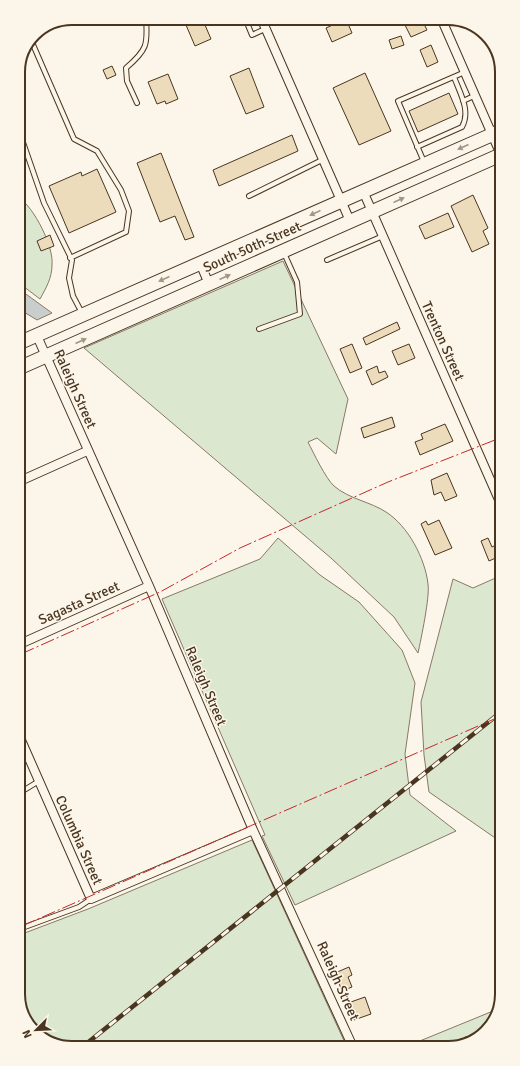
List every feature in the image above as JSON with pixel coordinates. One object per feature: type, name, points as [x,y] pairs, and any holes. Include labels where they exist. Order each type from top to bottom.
[{"type":"main road","name":"South 50th Street","points":[[25,341],[495,133]]},
{"type":"main road","name":"South 50th Street","points":[[25,365],[495,157]]},
{"type":"street","points":[[264,25],[350,221]]},
{"type":"street","points":[[444,25],[476,95],[495,131]]},
{"type":"street","name":"Trenton Street","points":[[363,191],[495,491]]},
{"type":"street","points":[[200,263],[209,284]]},
{"type":"street","name":"Raleigh Street","points":[[37,336],[149,586],[253,830],[350,1041]]},
{"type":"street","points":[[25,478],[87,450]]},
{"type":"street","name":"Sagasta Street","points":[[25,642],[149,586]]},
{"type":"street","name":"Columbia Street","points":[[25,749],[91,899],[253,830]]},
{"type":"lane","points":[[137,103],[127,81],[126,68],[145,50],[146,25]]},
{"type":"lane","points":[[248,25],[252,35],[266,29]]},
{"type":"lane","points":[[33,46],[74,140],[97,151],[121,190],[129,210],[126,232],[70,258]]},
{"type":"lane","points":[[425,164],[398,102],[466,72]]},
{"type":"lane","points":[[417,147],[462,127],[465,121],[464,100],[454,77]]},
{"type":"lane","points":[[464,100],[476,95]]},
{"type":"lane","points":[[25,148],[44,203],[72,260],[69,278],[73,296],[83,315]]},
{"type":"lane","points":[[249,196],[324,159]]},
{"type":"lane","points":[[327,260],[383,236]]},
{"type":"lane","points":[[259,330],[300,314],[297,282],[283,251]]},
{"type":"lane","points":[[25,790],[39,781]]},
{"type":"lane","points":[[25,927],[79,907],[91,899]]},
{"type":"green space","points":[[25,203],[37,218],[42,228],[52,257],[50,279],[40,299],[25,288]]},
{"type":"green space","points":[[283,261],[348,399],[336,454],[317,438],[308,442],[324,472],[334,486],[346,494],[386,512],[394,518],[408,534],[419,553],[428,584],[428,598],[418,653],[394,617],[331,558],[84,348]]},
{"type":"green space","points":[[278,538],[320,575],[359,602],[402,650],[415,683],[405,754],[410,795],[456,831],[295,905],[262,836],[265,835],[162,599],[260,559]]},
{"type":"green space","points":[[495,578],[495,838],[429,792],[424,755],[421,702],[453,579],[473,588]]},
{"type":"green space","points":[[252,840],[344,1041],[69,1041],[57,1039],[51,1036],[41,1029],[31,1018],[26,1003],[25,933],[88,909]]},
{"type":"green space","points":[[491,1012],[483,1025],[474,1033],[466,1037],[448,1041],[420,1041]]},
{"type":"shaded area","points":[[25,293],[52,313],[37,320],[25,313]]},
{"type":"building","points":[[186,25],[205,25],[211,39],[195,46]]},
{"type":"building","points":[[333,25],[349,25],[352,33],[332,42],[326,28]]},
{"type":"building","points":[[405,25],[424,25],[427,30],[411,37]]},
{"type":"building","points":[[401,36],[404,45],[392,49],[389,40]]},
{"type":"building","points":[[431,45],[438,62],[427,67],[420,50]]},
{"type":"building","points":[[112,66],[116,75],[107,79],[103,70]]},
{"type":"building","points":[[249,68],[264,107],[246,114],[230,76]]},
{"type":"building","points":[[365,73],[391,131],[359,145],[333,88]]},
{"type":"building","points":[[168,74],[178,99],[166,104],[165,101],[157,104],[148,82]]},
{"type":"building","points":[[449,93],[458,114],[418,132],[409,111]]},
{"type":"building","points":[[292,135],[298,151],[219,186],[213,170]]},
{"type":"building","points":[[161,153],[194,237],[185,240],[175,216],[160,222],[137,163]]},
{"type":"building","points":[[97,169],[116,212],[69,233],[49,186],[81,172],[82,176]]},
{"type":"building","points":[[473,195],[488,228],[483,231],[489,244],[472,252],[451,206]]},
{"type":"building","points":[[448,213],[454,227],[425,239],[419,226]]},
{"type":"building","points":[[50,235],[54,246],[41,251],[37,241]]},
{"type":"building","points":[[397,322],[400,329],[366,345],[363,338]]},
{"type":"building","points":[[352,344],[362,368],[350,373],[340,349]]},
{"type":"building","points":[[409,344],[415,358],[398,365],[392,351]]},
{"type":"building","points":[[377,366],[379,373],[385,371],[388,377],[372,385],[366,371]]},
{"type":"building","points":[[392,417],[395,427],[364,438],[361,428]]},
{"type":"building","points":[[445,424],[453,441],[420,455],[415,442],[423,439],[421,434]]},
{"type":"building","points":[[447,473],[457,496],[445,501],[441,492],[434,495],[431,480]]},
{"type":"building","points":[[439,520],[452,548],[435,555],[421,524],[426,521],[428,525]]},
{"type":"building","points":[[488,538],[492,547],[495,546],[495,558],[489,561],[481,541]]},
{"type":"building","points":[[349,967],[352,975],[348,977],[352,987],[342,991],[335,973]]},
{"type":"building","points":[[365,997],[371,1014],[354,1020],[348,1003]]},
{"type":"railway","points":[[90,1041],[495,717]]},
{"type":"power","points":[[25,652],[160,592],[240,548],[388,482],[495,440]]},
{"type":"power","points":[[25,925],[495,719]]},
{"type":"power","points":[[463,1038],[470,1035]]}]
